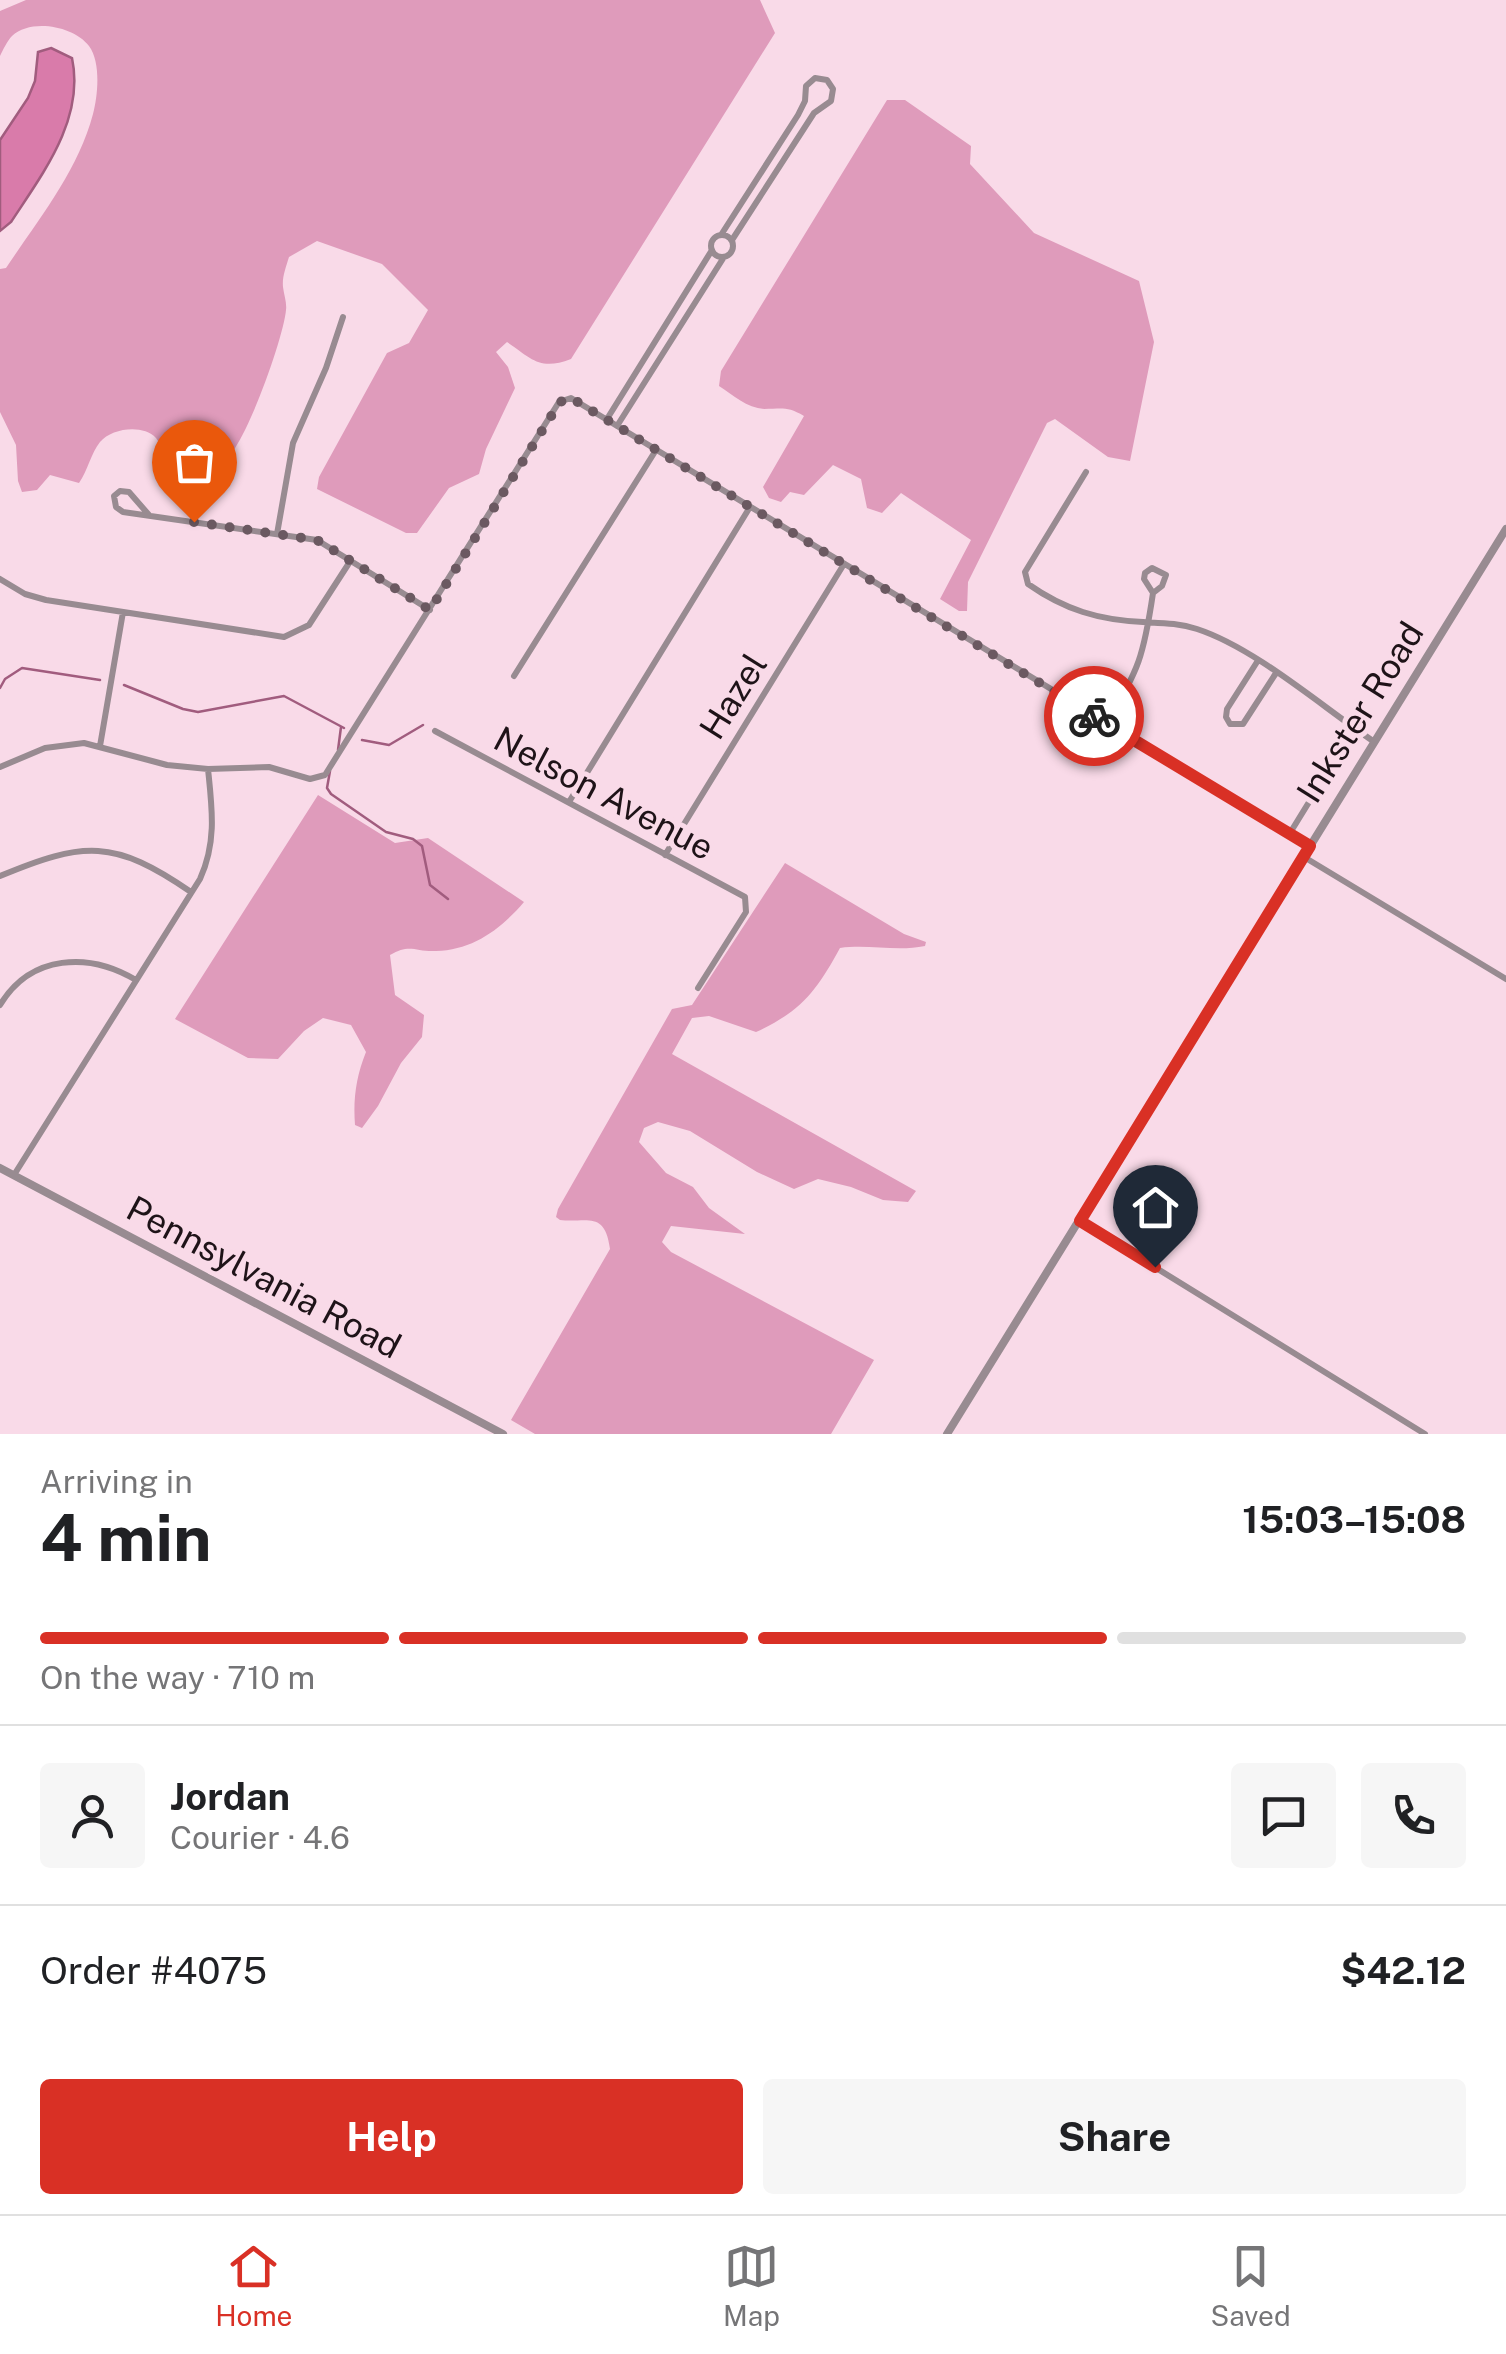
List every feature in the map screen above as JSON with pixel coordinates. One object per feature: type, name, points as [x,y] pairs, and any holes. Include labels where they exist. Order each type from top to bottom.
[{"type":"street","points":[[607,420],[712,250],[714,239],[721,235],[798,116],[808,83],[819,77],[826,80],[832,85],[833,96],[808,122],[732,240],[732,252],[724,257],[617,426]]},
{"type":"street","points":[[798,116],[808,122]]},
{"type":"street","points":[[762,172],[772,179]]},
{"type":"street","points":[[721,235],[732,240]]},
{"type":"street","points":[[712,250],[724,257]]},
{"type":"street","points":[[277,534],[292,443],[344,317]]},
{"type":"street","points":[[661,332],[672,338]]},
{"type":"street","points":[[0,767],[62,744],[100,746],[167,766],[208,770],[269,767],[310,779],[324,775],[566,398],[574,399],[1310,846]]},
{"type":"street","points":[[514,676],[656,450]]},
{"type":"street","points":[[1086,472],[1032,561],[1025,579],[1034,588],[1079,613],[1199,630],[1276,673],[1372,741]]},
{"type":"street","points":[[149,515],[129,492],[120,491],[114,496],[114,504],[120,510],[149,515],[317,540],[430,610]]},
{"type":"street","points":[[569,802],[750,507]]},
{"type":"street","name":"Inkster Road","points":[[946,1434],[1506,529]]},
{"type":"street","points":[[0,579],[40,598],[288,636],[312,621],[351,560]]},
{"type":"street","name":"Hazel","points":[[665,854],[844,564]]},
{"type":"street","points":[[1106,723],[1137,670],[1153,593]]},
{"type":"street","points":[[100,746],[123,612]]},
{"type":"street","points":[[1257,662],[1227,709],[1230,724],[1243,724],[1276,673]]},
{"type":"street","points":[[1290,833],[1354,728]]},
{"type":"street","name":"Nelson Avenue","points":[[435,732],[740,893],[748,902],[746,912],[698,988]]},
{"type":"street","points":[[14,1176],[191,892],[208,857],[213,829],[208,770]]},
{"type":"street","points":[[0,876],[50,856],[88,849],[136,859],[191,892]]},
{"type":"street","points":[[1304,857],[1506,979]]},
{"type":"street","points":[[0,1005],[28,975],[62,962],[99,963],[136,980]]},
{"type":"street","name":"Pennsylvania Road","points":[[0,1168],[503,1434]]},
{"type":"street","points":[[1080,1221],[1426,1434]]},
{"type":"shaded area","points":[[26,0],[760,0],[775,33],[571,359],[544,363],[507,342],[496,352],[508,367],[515,388],[486,449],[479,474],[449,488],[417,533],[406,533],[317,489],[319,477],[387,353],[409,343],[428,310],[382,264],[317,241],[289,257],[283,283],[286,310],[279,342],[244,433],[226,459],[208,466],[180,464],[167,457],[156,438],[128,429],[100,442],[79,483],[50,475],[37,490],[22,492],[16,445],[0,412],[0,269],[6,268],[44,213],[78,155],[93,114],[97,79],[89,46],[63,29],[41,26],[20,30],[10,38],[0,56],[0,11]]},
{"type":"shaded area","points":[[51,48],[72,58],[74,81],[67,124],[36,184],[11,222],[0,231],[0,140],[28,98],[35,81],[38,52]]},
{"type":"shaded area","points":[[887,100],[905,100],[971,146],[970,164],[1034,233],[1139,281],[1154,342],[1130,461],[1108,457],[1055,419],[1047,423],[968,582],[967,611],[959,611],[940,599],[971,540],[901,493],[882,513],[867,508],[861,479],[833,465],[804,495],[790,492],[781,502],[769,498],[763,487],[804,416],[789,409],[752,406],[719,386],[721,371]]},
{"type":"shaded area","points":[[318,795],[395,843],[428,838],[524,902],[496,929],[462,947],[408,949],[390,955],[395,995],[424,1015],[422,1037],[401,1063],[362,1128],[355,1125],[354,1106],[366,1052],[351,1025],[323,1018],[304,1031],[278,1059],[248,1058],[175,1019]]},
{"type":"shaded area","points":[[785,863],[904,934],[926,942],[925,946],[840,948],[824,976],[785,1016],[756,1032],[709,1016],[692,1018],[672,1054],[916,1191],[908,1202],[883,1200],[818,1179],[794,1189],[757,1172],[690,1131],[658,1122],[644,1128],[639,1142],[666,1173],[693,1187],[709,1208],[745,1234],[671,1226],[662,1242],[671,1252],[874,1360],[831,1434],[535,1434],[511,1420],[610,1249],[599,1223],[560,1220],[556,1217],[558,1209],[672,1009],[692,1005]]},
{"type":"waterway","points":[[0,688],[5,679],[22,668],[100,680]]},
{"type":"waterway","points":[[124,685],[198,712],[284,696],[344,728]]},
{"type":"waterway","points":[[362,740],[389,745],[423,725]]},
{"type":"waterway","points":[[338,750],[341,727]]},
{"type":"waterway","points":[[330,771],[327,788],[331,794],[386,832],[413,839],[422,846],[430,885],[448,899]]},
{"type":"way so far","points":[[194,522],[317,540],[430,610],[560,402],[571,398],[1094,716]]},
{"type":"route","points":[[1094,716],[1310,846],[1080,1221],[1155,1267]]}]
